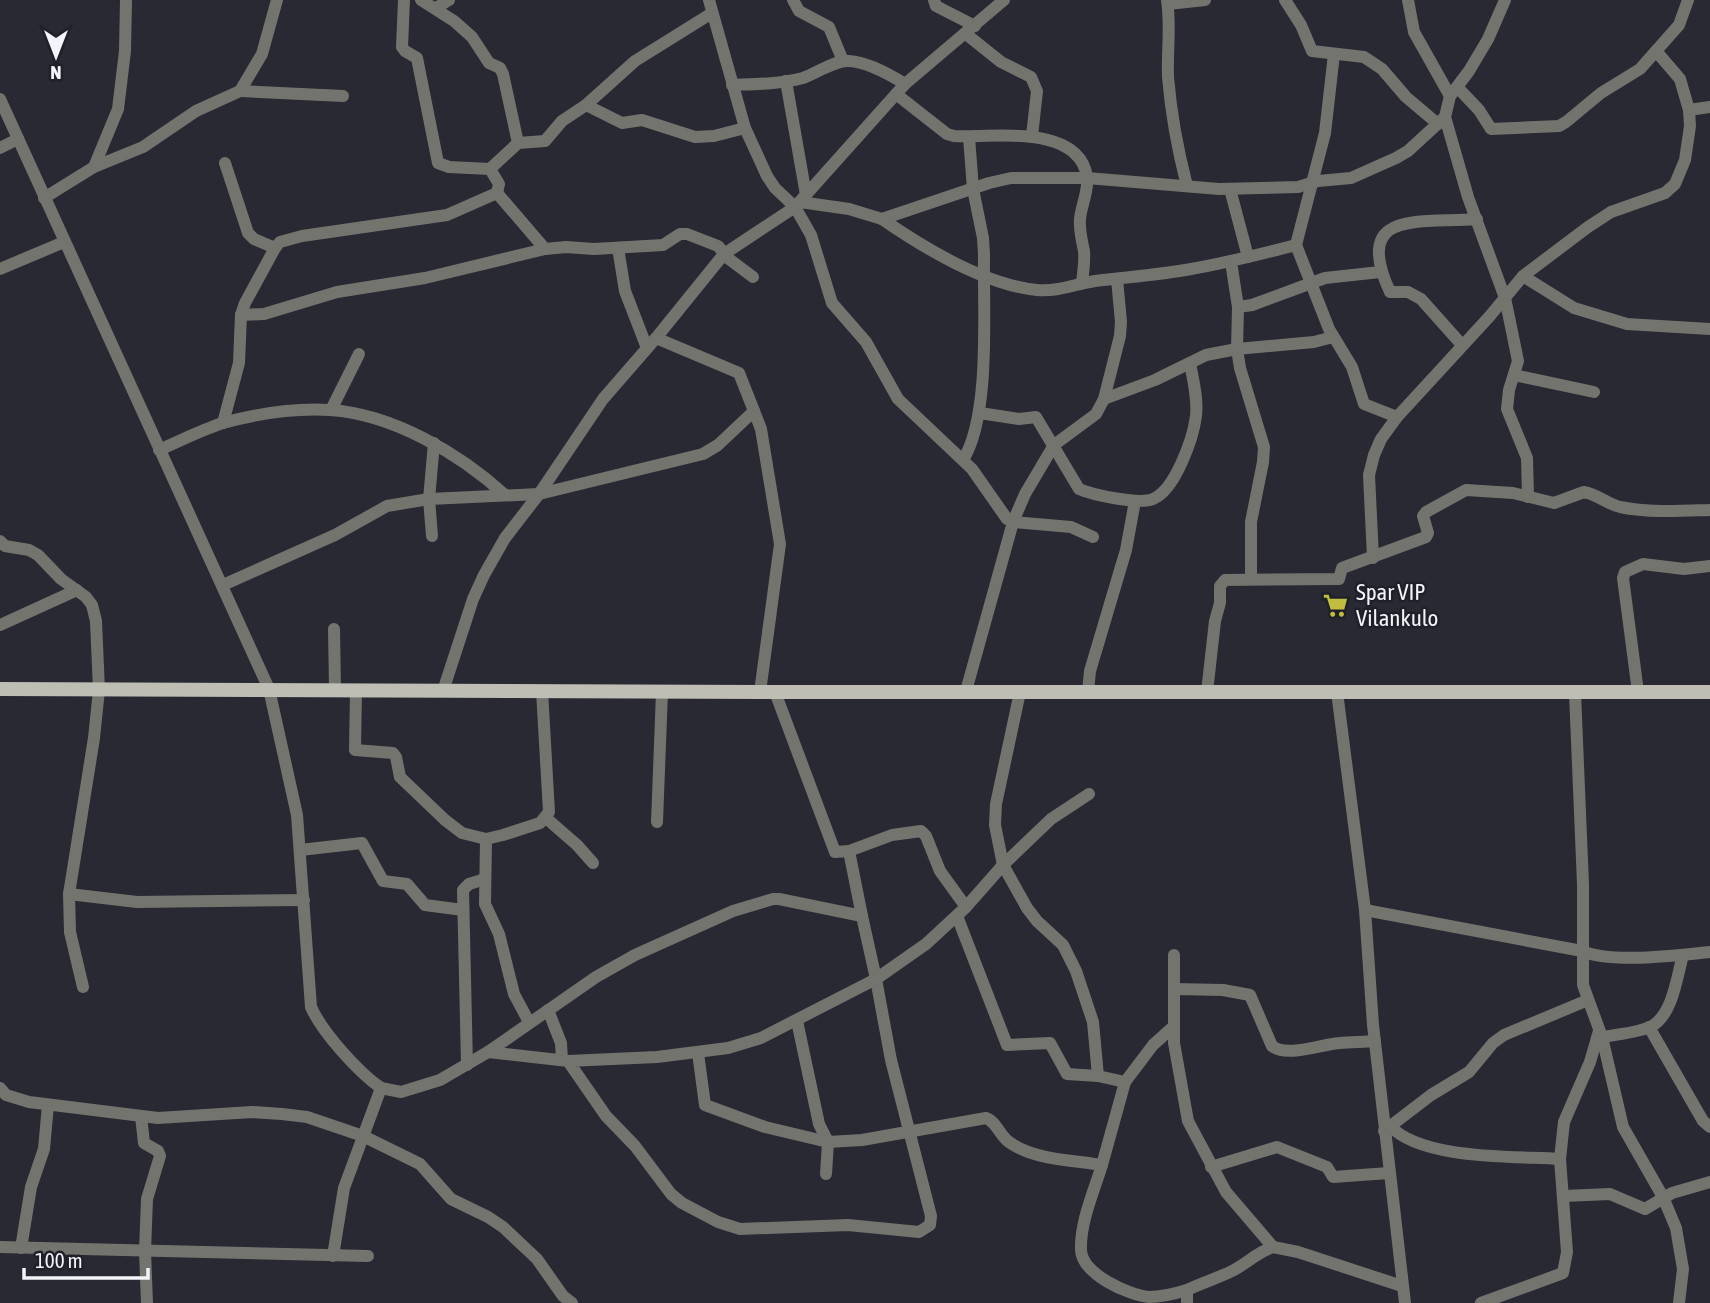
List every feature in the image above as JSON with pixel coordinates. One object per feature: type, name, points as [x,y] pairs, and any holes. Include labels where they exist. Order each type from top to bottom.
[{"type":"main road","points":[[0,689],[1710,692]]},
{"type":"street","points":[[94,167],[118,109],[125,51],[126,0]]},
{"type":"street","points":[[240,91],[262,54],[277,0]]},
{"type":"street","points":[[404,0],[402,47],[417,58],[438,163],[490,169],[518,143],[549,138],[562,121],[586,105],[635,61],[711,6],[745,128],[775,188],[800,201],[849,209],[882,219],[918,244],[984,275],[1034,290],[1059,290],[1117,278],[1189,270],[1296,246]]},
{"type":"street","points":[[421,0],[436,8],[472,37],[489,63],[500,68],[518,143]]},
{"type":"street","points":[[436,8],[449,0]]},
{"type":"street","points":[[793,0],[799,11],[830,27],[843,61]]},
{"type":"street","points":[[934,0],[936,6],[970,30],[1001,62],[1031,77],[1037,91],[1032,136]]},
{"type":"street","points":[[443,691],[472,599],[484,575],[505,538],[539,494],[594,410],[724,254],[800,201],[901,89],[1004,0]]},
{"type":"street","points":[[1187,186],[1176,140],[1170,90],[1170,25],[1167,2],[1205,0]]},
{"type":"street","points":[[1285,0],[1301,25],[1312,51],[1364,57],[1382,69],[1406,97],[1441,121],[1505,298],[1518,361],[1509,390],[1507,409],[1527,458],[1528,497]]},
{"type":"street","points":[[1408,0],[1414,32],[1454,92],[1479,110],[1491,129],[1559,126],[1566,122],[1601,93],[1640,69],[1679,25],[1688,0]]},
{"type":"street","points":[[882,219],[1011,178],[1087,178],[1230,189],[1298,187],[1312,182],[1351,178],[1408,151],[1441,121],[1454,92],[1488,39],[1505,0]]},
{"type":"street","points":[[1373,558],[1369,475],[1377,447],[1397,416],[1524,276],[1611,212],[1665,193],[1675,184],[1685,160],[1690,126],[1689,110],[1680,79],[1656,51]]},
{"type":"street","points":[[1334,54],[1325,133],[1296,246],[1333,337],[1348,359],[1364,404],[1397,416]]},
{"type":"street","points":[[732,85],[786,82],[843,61],[853,61],[889,74],[947,134],[969,137],[1032,136],[1059,143],[1079,159],[1087,178],[1080,220],[1084,262],[1082,284]]},
{"type":"street","points":[[786,82],[800,201],[832,303],[866,342],[898,399],[972,469],[1007,519],[1013,522],[1071,527],[1093,537]]},
{"type":"street","points":[[44,198],[94,167],[143,147],[196,111],[240,91],[343,96]]},
{"type":"street","points":[[0,99],[269,689],[293,791],[311,1007],[323,1028],[359,1069],[381,1088],[401,1092],[440,1080],[488,1052],[596,977],[635,955],[712,920],[773,899],[862,916]]},
{"type":"street","points":[[586,105],[622,123],[642,120],[695,137],[714,136],[745,128]]},
{"type":"street","points":[[1689,110],[1710,107]]},
{"type":"street","points":[[962,460],[974,437],[980,413],[984,275],[983,238],[973,188],[969,137]]},
{"type":"street","points":[[0,148],[18,139]]},
{"type":"street","points":[[225,163],[248,233],[254,239],[275,247]]},
{"type":"street","points":[[490,169],[499,184],[497,193]]},
{"type":"street","points":[[1230,189],[1248,257]]},
{"type":"street","points":[[223,424],[239,363],[241,315],[279,242],[302,236],[447,215],[497,193]]},
{"type":"street","points":[[497,193],[545,249]]},
{"type":"street","points":[[1462,345],[1421,299],[1408,292],[1390,292],[1380,272],[1380,241],[1390,228],[1406,224],[1477,219]]},
{"type":"street","points":[[241,315],[264,314],[337,292],[425,278],[545,249],[663,245],[675,236],[687,234],[718,246],[753,277]]},
{"type":"street","points":[[0,269],[64,242]]},
{"type":"street","points":[[618,247],[626,298],[651,343],[739,373],[761,429],[780,544],[768,692],[835,852],[849,851],[885,837],[921,831],[926,836],[940,871],[961,911],[1008,1046],[1050,1043],[1067,1074],[1098,1076],[1125,1082]]},
{"type":"street","points":[[1231,262],[1238,307],[1237,349],[1240,368],[1264,447],[1251,522],[1251,579]]},
{"type":"street","points":[[1238,307],[1252,305],[1325,278],[1380,272]]},
{"type":"street","points":[[1524,276],[1574,308],[1627,324],[1710,329]]},
{"type":"street","points":[[966,691],[1013,522],[1030,485],[1054,445],[1096,414],[1104,399],[1120,336],[1117,278]]},
{"type":"street","points":[[1104,399],[1155,380],[1206,355],[1237,349],[1314,342],[1333,337]]},
{"type":"street","points":[[331,410],[359,354]]},
{"type":"street","points":[[980,413],[1019,419],[1035,417],[1079,489],[1135,501],[1148,501],[1161,494],[1185,457],[1196,418],[1190,363]]},
{"type":"street","points":[[1514,374],[1594,392]]},
{"type":"street","points":[[159,450],[223,424],[274,414],[331,410],[384,423],[434,443],[481,473],[505,495]]},
{"type":"street","points":[[223,585],[335,535],[387,506],[429,499],[539,494],[703,454],[718,446],[754,411]]},
{"type":"street","points":[[432,536],[429,499],[434,443]]},
{"type":"street","points":[[1207,692],[1220,586],[1225,580],[1339,579],[1342,568],[1426,537],[1426,512],[1461,491],[1503,492],[1554,503],[1584,492],[1615,506],[1630,509],[1710,510]]},
{"type":"street","points":[[1088,692],[1090,671],[1126,550],[1135,501]]},
{"type":"street","points":[[0,541],[5,546],[29,550],[38,555],[92,605],[96,621],[99,690],[69,894],[70,932],[83,987]]},
{"type":"street","points":[[1638,692],[1623,578],[1625,572],[1643,564],[1684,569],[1710,566]]},
{"type":"street","points":[[0,625],[78,590]]},
{"type":"street","points":[[334,629],[335,689]]},
{"type":"street","points":[[356,690],[355,750],[393,753],[400,777],[445,820],[462,833],[486,839],[541,823],[546,818],[550,804],[542,691]]},
{"type":"street","points":[[657,822],[662,692]]},
{"type":"street","points":[[1020,692],[996,804],[995,825],[1003,865],[1027,908],[1063,945],[1076,971],[1093,1022],[1098,1076]]},
{"type":"street","points":[[1336,692],[1366,910],[1375,1041],[1405,1303]]},
{"type":"street","points":[[1575,693],[1583,884],[1583,985],[1601,1034],[1623,1127],[1663,1197],[1676,1228],[1683,1269],[1679,1303]]},
{"type":"street","points":[[488,1052],[565,1061],[698,1053],[761,1038],[876,979],[926,944],[1051,819],[1089,794]]},
{"type":"street","points":[[546,818],[578,845],[593,863]]},
{"type":"street","points":[[486,839],[485,904],[499,934],[514,995],[529,1023]]},
{"type":"street","points":[[300,850],[362,843],[383,881],[407,884],[425,905],[463,910]]},
{"type":"street","points":[[548,1010],[565,1061],[606,1116],[635,1146],[671,1194],[682,1203],[718,1222],[740,1229],[848,1225],[919,1232],[925,1230],[930,1225],[930,1216],[891,1060],[849,851]]},
{"type":"street","points":[[467,1065],[463,910],[465,887],[485,879]]},
{"type":"street","points":[[69,894],[137,902],[304,900]]},
{"type":"street","points":[[1366,910],[1592,955],[1683,955],[1710,951]]},
{"type":"street","points":[[1174,955],[1173,1027],[1188,1121],[1210,1167],[1236,1205],[1273,1247]]},
{"type":"street","points":[[1601,1034],[1649,1027],[1661,1019],[1669,1004],[1683,955]]},
{"type":"street","points":[[1174,989],[1223,990],[1250,995],[1272,1046],[1279,1050],[1375,1041]]},
{"type":"street","points":[[1387,1128],[1431,1095],[1469,1072],[1493,1043],[1504,1035],[1588,1000]]},
{"type":"street","points":[[797,1021],[819,1124],[828,1142],[826,1174]]},
{"type":"street","points":[[1173,1027],[1153,1045],[1125,1082],[1086,1214],[1081,1250],[1083,1259],[1097,1275],[1128,1293],[1148,1297],[1187,1296],[1216,1276],[1231,1272],[1273,1247],[1298,1252],[1402,1286]]},
{"type":"street","points":[[1649,1027],[1703,1121],[1710,1128]]},
{"type":"street","points":[[1481,1303],[1563,1273],[1567,1252],[1560,1159],[1564,1122],[1601,1034]]},
{"type":"street","points":[[698,1053],[707,1107],[765,1127],[828,1142],[862,1140],[986,1118],[991,1119],[1010,1143],[1029,1151],[1102,1164]]},
{"type":"street","points":[[0,1088],[6,1095],[16,1099],[141,1116],[176,1118],[252,1112],[307,1117],[363,1136],[421,1164],[451,1199],[503,1227],[537,1259],[563,1296],[572,1303]]},
{"type":"street","points":[[333,1256],[344,1188],[381,1088]]},
{"type":"street","points":[[22,1248],[31,1187],[44,1149],[48,1105]]},
{"type":"street","points":[[141,1116],[144,1143],[158,1151],[160,1156],[148,1192],[145,1251],[147,1303]]},
{"type":"street","points":[[1387,1128],[1405,1139],[1437,1150],[1560,1159]]},
{"type":"street","points":[[1210,1167],[1278,1147],[1327,1167],[1333,1177],[1389,1173]]},
{"type":"street","points":[[1564,1196],[1610,1194],[1641,1209],[1650,1207],[1663,1197],[1710,1182]]},
{"type":"street","points":[[0,1247],[368,1256]]},
{"type":"place","name":"Spar VIP Vilankulo","points":[[1336,605]]}]
